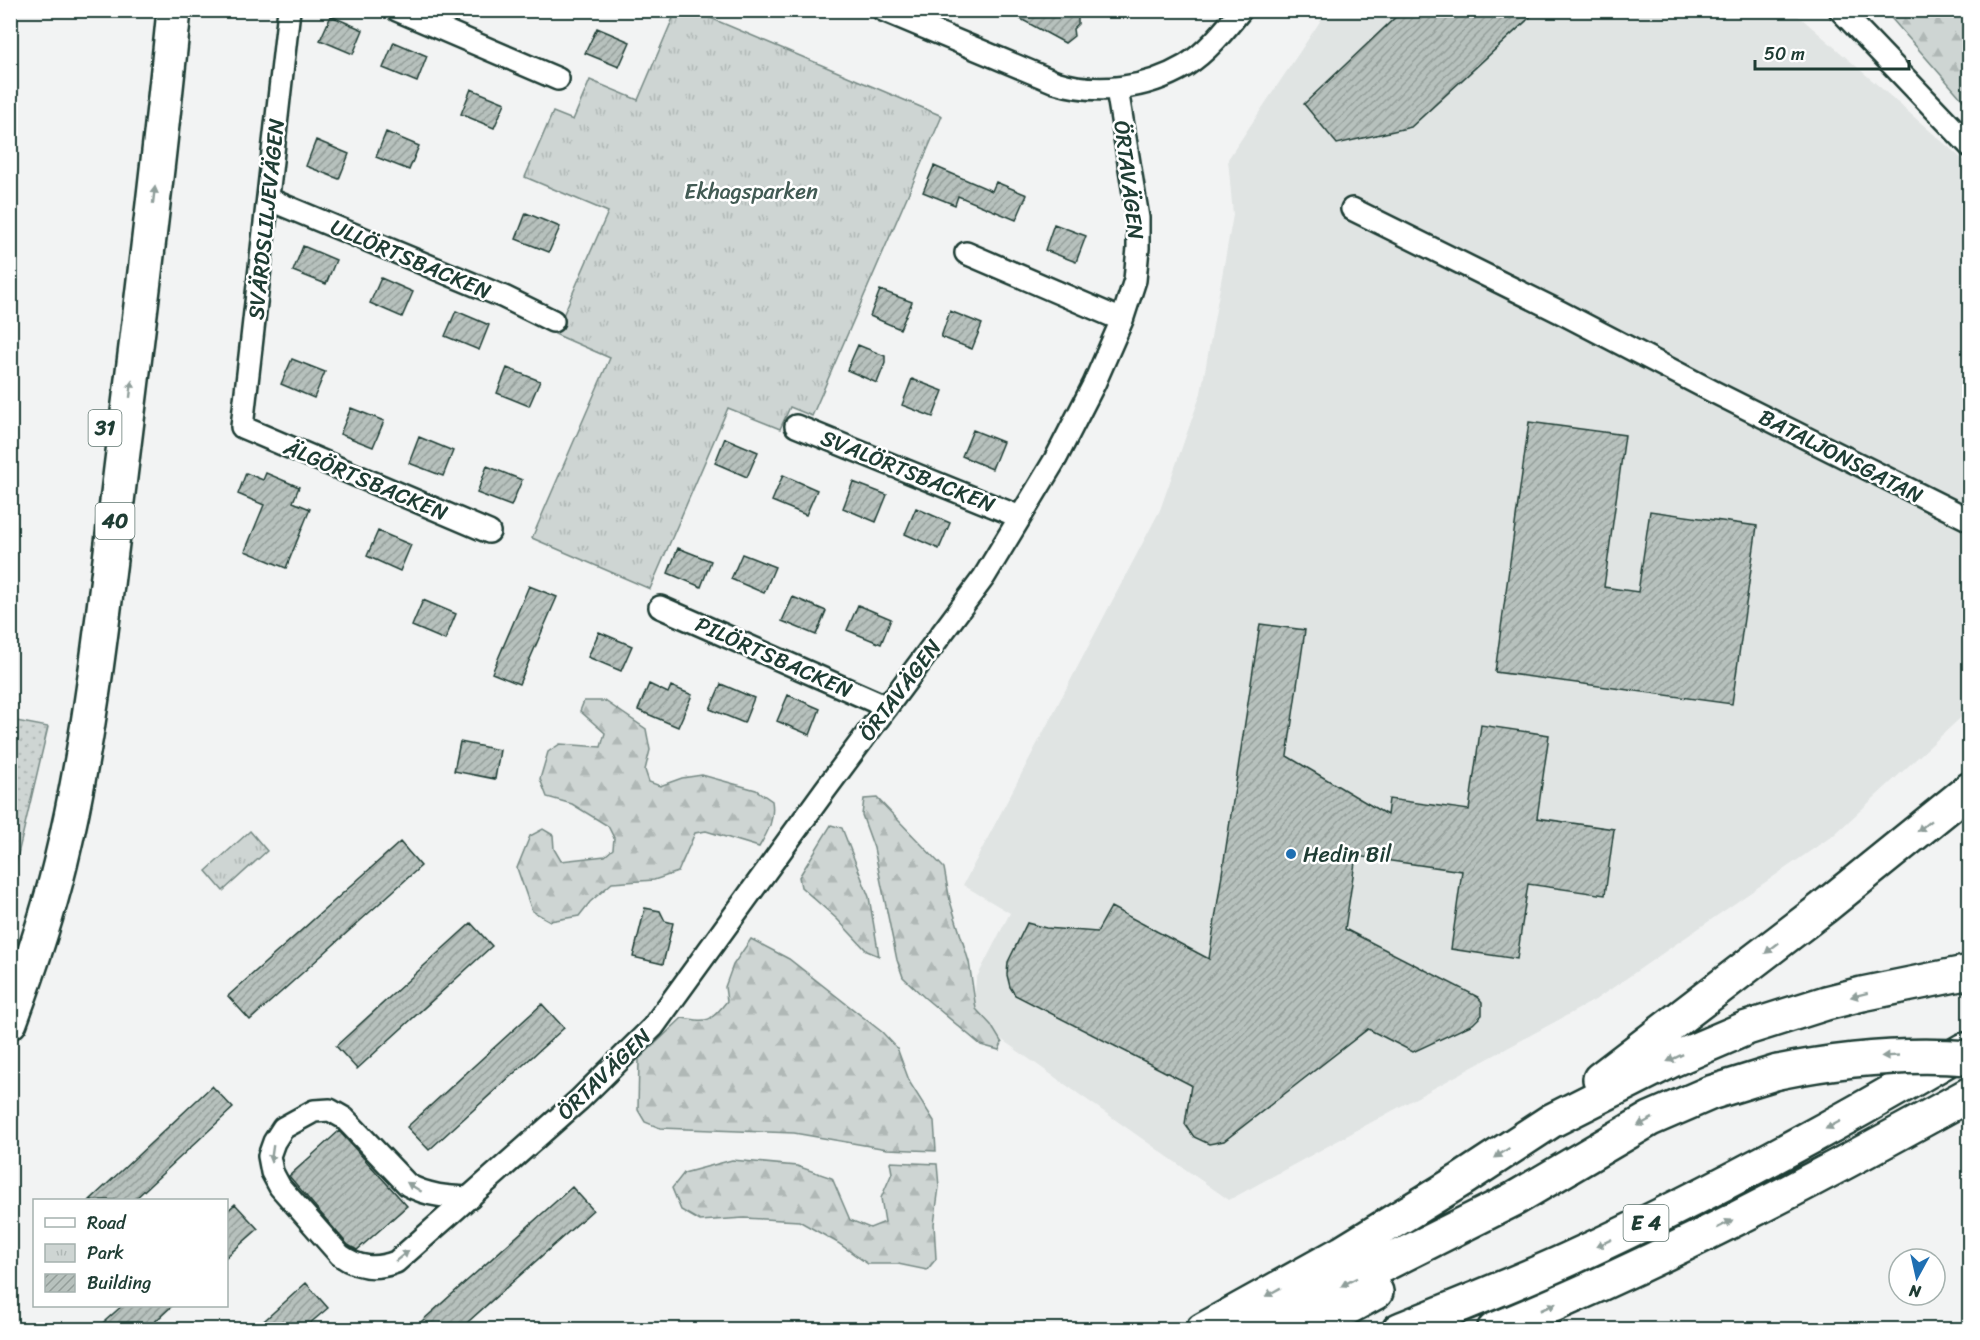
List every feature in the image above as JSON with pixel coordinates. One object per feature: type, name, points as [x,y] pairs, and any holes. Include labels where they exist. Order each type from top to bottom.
[{"type":"highway","name":"31","points":[[10,962],[30,901],[45,844],[61,765],[80,631],[115,341],[152,10]]},
{"type":"highway","name":"40","points":[[10,1022],[32,962],[60,867],[93,690],[134,368],[174,10]]},
{"type":"highway","points":[[1551,1121],[1603,1077],[1823,908],[1970,789]]},
{"type":"highway","points":[[1203,1329],[1351,1248],[1551,1121],[1672,1060],[1747,1028],[1863,994],[1970,972]]},
{"type":"highway","name":"E 4","points":[[1399,1329],[1566,1261],[1670,1211],[1885,1097],[1970,1047]]},
{"type":"highway","points":[[1249,1329],[1311,1301],[1514,1199],[1650,1119],[1710,1093],[1778,1072],[1850,1059],[1911,1055],[1970,1058]]},
{"type":"highway","name":"E 4","points":[[1494,1329],[1545,1309],[1676,1249],[1970,1094]]},
{"type":"highway","points":[[1307,1329],[1437,1255],[1514,1199]]},
{"type":"street","name":"SVÄRDSLILJEVÄGEN","points":[[242,427],[289,10]]},
{"type":"street","points":[[397,10],[558,79]]},
{"type":"street","points":[[883,10],[1055,82],[1073,88],[1117,89],[1149,81],[1185,66],[1217,40],[1241,10]]},
{"type":"street","points":[[1840,10],[1970,146]]},
{"type":"street","name":"ÖRTAVÄGEN","points":[[470,1198],[439,1196],[421,1192],[408,1185],[344,1118],[330,1110],[314,1111],[283,1128],[269,1156],[272,1172],[280,1187],[340,1255],[349,1262],[365,1266],[381,1267],[396,1262],[470,1198],[579,1100],[653,1027],[984,577],[1066,437],[1094,384],[1122,320],[1135,280],[1138,248],[1135,196],[1117,89]]},
{"type":"street","name":"ULLÖRTSBACKEN","points":[[268,199],[504,297],[552,321]]},
{"type":"street","name":"BATALJONSGATAN","points":[[1352,209],[1970,520]]},
{"type":"street","points":[[966,253],[1122,320]]},
{"type":"street","name":"SVALÖRTSBACKEN","points":[[796,426],[1020,517]]},
{"type":"street","name":"ÄLGÖRTSBACKEN","points":[[242,427],[489,532]]},
{"type":"street","name":"PILÖRTSBACKEN","points":[[660,607],[887,707]]},
{"type":"shaded area","points":[[1327,11],[1793,11],[1969,165],[1969,710],[1835,834],[1595,1000],[1229,1200],[988,1030],[978,1016],[974,1002],[976,979],[1010,913],[963,885],[1160,510],[1201,393],[1233,215],[1228,159]]},
{"type":"green space","name":"Ekhagsparken","points":[[676,11],[694,11],[942,116],[812,416],[790,407],[780,429],[728,408],[650,589],[532,538],[610,358],[555,334],[608,212],[525,177],[553,112],[573,120],[590,80],[638,100]]},
{"type":"green space","points":[[1885,11],[1969,11],[1969,107]]},
{"type":"green space","points":[[584,701],[605,701],[646,729],[650,750],[645,770],[649,782],[660,786],[682,778],[702,775],[756,790],[772,801],[770,825],[759,847],[706,831],[695,833],[678,872],[654,880],[612,883],[590,902],[579,916],[550,921],[532,911],[517,868],[530,836],[543,829],[553,835],[554,849],[561,861],[605,856],[613,849],[614,838],[608,826],[572,804],[547,797],[540,779],[548,752],[560,744],[601,747],[605,733],[580,711]]},
{"type":"green space","points":[[10,720],[48,727],[11,884]]},
{"type":"green space","points":[[877,798],[944,868],[950,901],[969,962],[976,1009],[991,1025],[1002,1043],[999,1050],[981,1045],[903,977],[897,960],[874,848],[862,815],[864,799]]},
{"type":"green space","points":[[831,825],[842,828],[869,897],[879,956],[867,951],[837,919],[801,887],[799,877]]},
{"type":"green space","points":[[250,831],[267,851],[223,891],[206,871]]},
{"type":"green space","points":[[751,939],[789,959],[882,1032],[897,1048],[910,1083],[934,1121],[936,1151],[887,1149],[794,1133],[660,1128],[645,1122],[638,1110],[639,1059],[682,1018],[703,1020],[716,1014],[727,1001],[725,987],[733,965]]},
{"type":"green space","points":[[732,1160],[797,1166],[832,1178],[850,1220],[870,1228],[885,1222],[881,1198],[892,1173],[890,1162],[937,1164],[939,1187],[934,1224],[936,1259],[927,1270],[898,1264],[868,1264],[838,1243],[799,1221],[744,1218],[700,1221],[681,1210],[672,1188],[684,1173]]},
{"type":"building","points":[[1004,10],[1078,10],[1078,24],[1073,29],[1074,36],[1065,43]]},
{"type":"building","points":[[1403,10],[1538,10],[1411,127],[1337,144],[1304,104]]},
{"type":"building","points":[[331,16],[363,30],[353,54],[320,40]]},
{"type":"building","points":[[597,28],[630,42],[619,67],[585,53]]},
{"type":"building","points":[[394,42],[427,56],[417,82],[383,68]]},
{"type":"building","points":[[471,89],[505,103],[494,128],[461,114]]},
{"type":"building","points":[[386,132],[419,146],[409,170],[376,157]]},
{"type":"building","points":[[316,140],[349,154],[339,179],[306,166]]},
{"type":"building","points":[[934,166],[992,191],[996,182],[1027,195],[1016,220],[958,196],[955,205],[923,192]]},
{"type":"building","points":[[526,213],[560,227],[549,252],[516,239]]},
{"type":"building","points":[[1054,224],[1086,236],[1076,262],[1045,250]]},
{"type":"building","points":[[303,246],[336,260],[326,284],[293,271]]},
{"type":"building","points":[[381,278],[413,292],[402,317],[370,303]]},
{"type":"building","points":[[880,290],[912,302],[900,329],[870,316]]},
{"type":"building","points":[[456,311],[489,325],[479,350],[445,336]]},
{"type":"building","points":[[950,311],[982,324],[972,349],[941,337]]},
{"type":"building","points":[[858,345],[885,356],[885,363],[877,383],[847,370]]},
{"type":"building","points":[[292,359],[325,372],[314,398],[281,384]]},
{"type":"building","points":[[507,368],[540,381],[529,406],[497,393]]},
{"type":"building","points":[[912,379],[943,391],[933,417],[902,405]]},
{"type":"building","points":[[351,408],[384,421],[373,447],[340,434]]},
{"type":"building","points":[[1529,422],[1625,435],[1604,587],[1638,592],[1650,511],[1757,526],[1732,704],[1495,672]]},
{"type":"building","points":[[973,430],[1003,442],[992,469],[962,456]]},
{"type":"building","points":[[419,437],[453,451],[443,476],[409,463]]},
{"type":"building","points":[[725,438],[758,452],[747,477],[715,463]]},
{"type":"building","points":[[487,466],[522,480],[511,506],[477,493]]},
{"type":"building","points":[[246,473],[263,480],[266,473],[299,487],[293,502],[310,509],[286,568],[245,551],[264,505],[238,494]]},
{"type":"building","points":[[783,475],[817,490],[806,515],[772,501]]},
{"type":"building","points":[[853,482],[887,495],[876,522],[843,508]]},
{"type":"building","points":[[916,508],[950,523],[939,549],[905,534]]},
{"type":"building","points":[[378,531],[411,545],[400,571],[367,556]]},
{"type":"building","points":[[678,548],[711,561],[701,587],[668,573]]},
{"type":"building","points":[[742,554],[775,567],[764,593],[731,579]]},
{"type":"building","points":[[529,586],[557,597],[519,684],[492,673]]},
{"type":"building","points":[[793,597],[826,611],[816,635],[782,621]]},
{"type":"building","points":[[423,600],[456,614],[445,640],[412,626]]},
{"type":"building","points":[[858,605],[891,619],[881,644],[847,630]]},
{"type":"building","name":"Hedin Bil","points":[[1260,624],[1305,630],[1287,756],[1387,815],[1389,799],[1469,810],[1481,725],[1549,735],[1537,818],[1614,829],[1605,895],[1528,884],[1517,959],[1451,949],[1462,871],[1356,856],[1345,929],[1478,997],[1482,1002],[1482,1015],[1473,1024],[1413,1052],[1368,1029],[1224,1141],[1209,1144],[1194,1137],[1185,1124],[1191,1085],[1015,995],[1007,975],[1008,962],[1027,923],[1046,928],[1097,932],[1111,907],[1209,959]]},
{"type":"building","points":[[599,632],[632,646],[621,671],[588,657]]},
{"type":"building","points":[[649,684],[668,693],[671,686],[692,695],[678,727],[638,710]]},
{"type":"building","points":[[721,684],[754,698],[744,723],[710,709]]},
{"type":"building","points":[[788,695],[820,709],[810,735],[777,721]]},
{"type":"building","points":[[460,742],[500,750],[495,779],[454,771]]},
{"type":"building","points":[[400,842],[421,866],[250,1020],[228,996]]},
{"type":"building","points":[[645,908],[660,911],[665,921],[673,923],[663,964],[633,957]]},
{"type":"building","points":[[471,923],[492,946],[357,1069],[336,1046]]},
{"type":"building","points":[[542,1004],[564,1028],[429,1150],[407,1127]]},
{"type":"building","points":[[212,1086],[233,1108],[135,1199],[91,1199]]},
{"type":"building","points":[[339,1131],[407,1206],[357,1250],[348,1245],[289,1176]]},
{"type":"building","points":[[572,1187],[593,1210],[460,1329],[413,1329]]},
{"type":"building","points":[[235,1204],[258,1229],[228,1255],[228,1210]]},
{"type":"building","points":[[306,1283],[328,1308],[303,1329],[255,1329]]},
{"type":"building","points":[[121,1307],[171,1307],[147,1329],[96,1329]]},
{"type":"place","name":"Hedin Bil","points":[[1291,854]]}]
